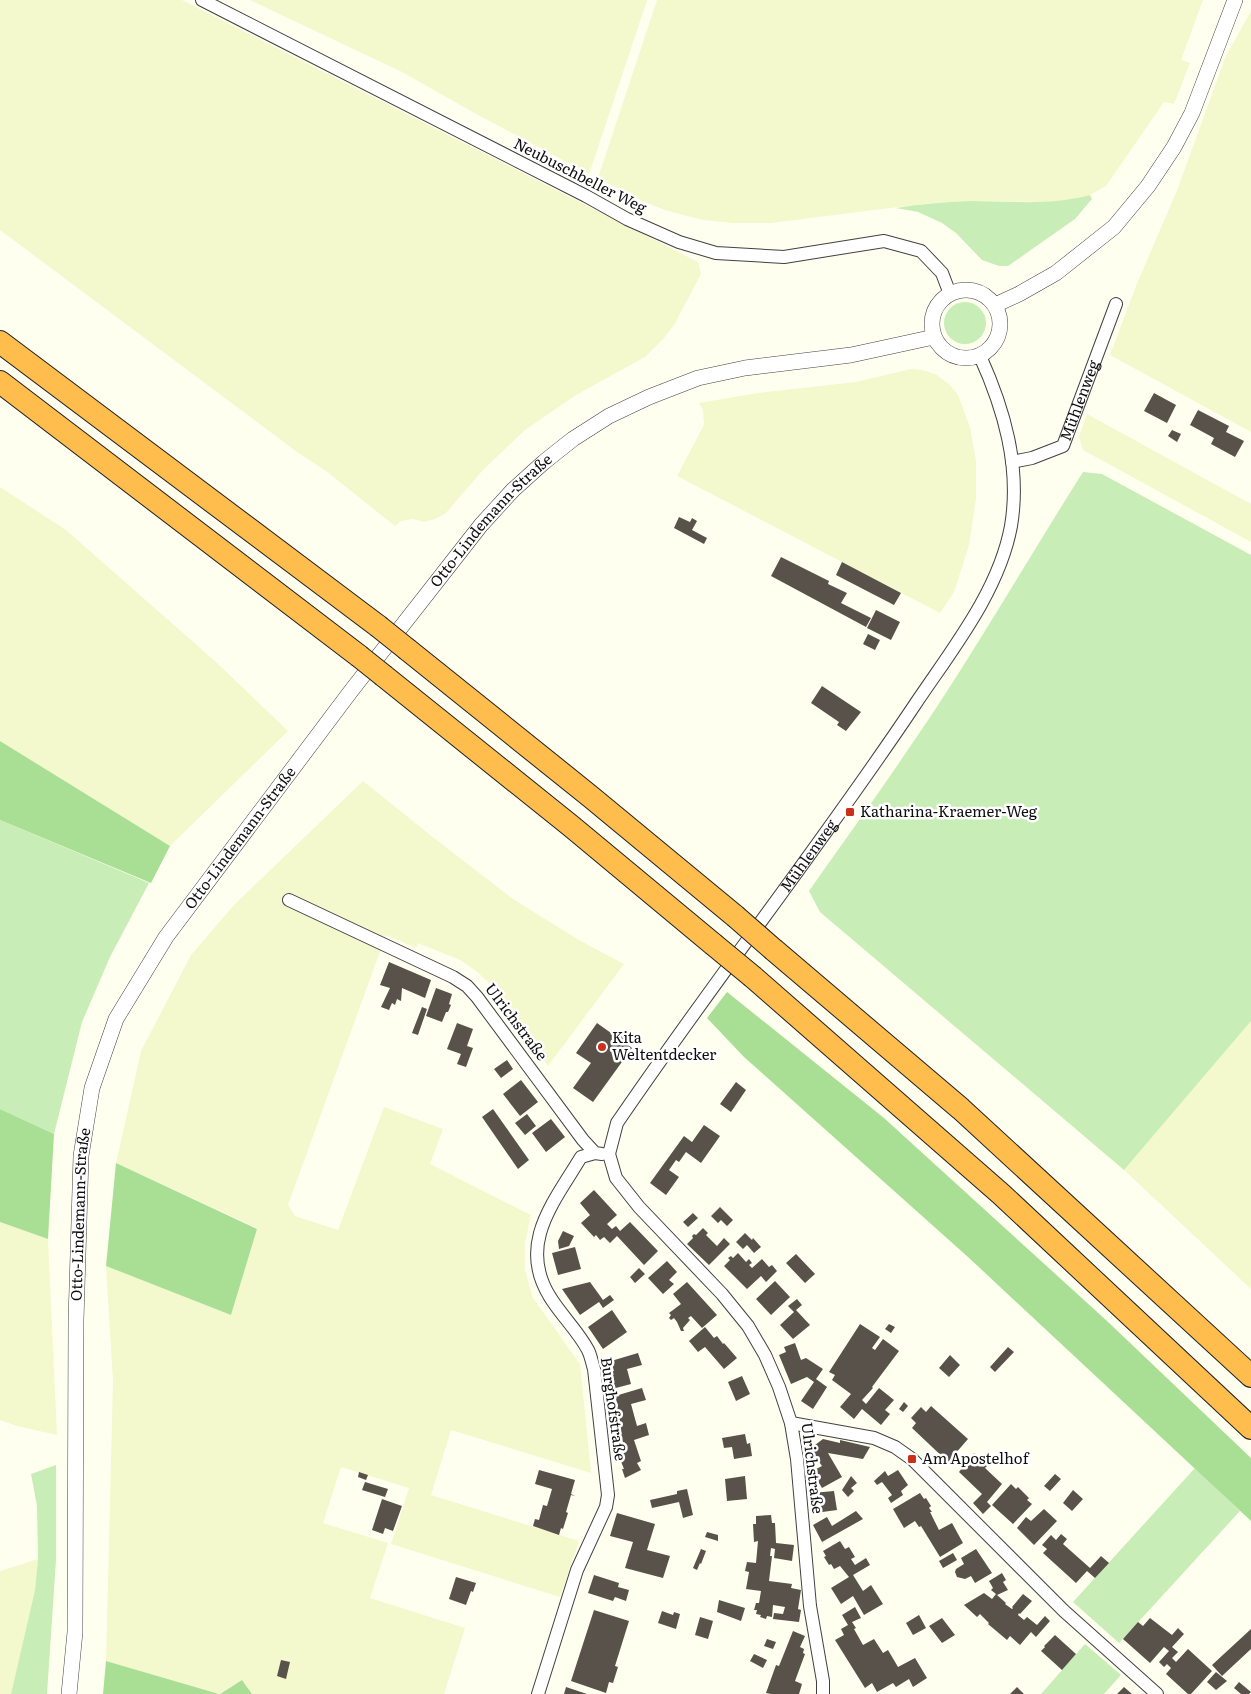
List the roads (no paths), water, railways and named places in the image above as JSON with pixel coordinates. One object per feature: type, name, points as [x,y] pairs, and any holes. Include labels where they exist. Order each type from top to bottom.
[{"type":"highway","points":[[0,342],[378,626],[591,797],[735,916],[961,1109],[1251,1376]]},
{"type":"highway","points":[[0,382],[359,656],[571,826],[753,977],[1000,1194],[1251,1428]]},
{"type":"street","name":"Neubuschbeller Weg","points":[[202,0],[586,196],[627,220],[679,242],[716,253],[784,257],[884,241],[921,251],[942,273],[950,294]]},
{"type":"street","points":[[995,306],[1056,273],[1114,227],[1148,186],[1174,148],[1192,113],[1235,0]]},
{"type":"street","points":[[965,290],[980,292],[995,306],[1001,324],[999,335],[995,344],[980,356],[969,359],[958,358],[948,354],[934,337],[932,316],[942,299],[950,294],[965,290]]},
{"type":"street","name":"Mühlenweg","points":[[1012,462],[1032,458],[1063,446],[1116,304]]},
{"type":"street","name":"Otto-Lindemann-Straße","points":[[70,1694],[76,1632],[76,1320],[81,1156],[92,1088],[116,1018],[166,937],[351,691],[481,525],[513,490],[573,439],[609,416],[649,397],[698,378],[745,368],[851,355],[934,337]]},
{"type":"street","name":"Mühlenweg","points":[[609,1154],[617,1123],[622,1115],[867,776],[976,612],[999,565],[1011,526],[1014,493],[1011,446],[999,404],[980,356]]},
{"type":"street","name":"Ulrichstraße","points":[[289,900],[453,977],[467,986],[478,997],[583,1140],[595,1153]]},
{"type":"street","points":[[595,1153],[609,1154]]},
{"type":"street","name":"Burghofstraße","points":[[538,1694],[577,1570],[606,1507],[608,1495],[594,1368],[588,1350],[550,1296],[542,1281],[537,1257],[538,1235],[550,1208],[581,1157],[595,1153]]},
{"type":"street","name":"Ulrichstraße","points":[[609,1154],[616,1178],[638,1207],[722,1294],[748,1326],[766,1355],[779,1387],[791,1423],[797,1459],[810,1606],[823,1681],[822,1694]]},
{"type":"street","points":[[791,1423],[874,1438],[895,1447],[912,1459],[1064,1611],[1157,1694]]},
{"type":"street","points":[[823,1681],[828,1694]]},
{"type":"place","name":"Katharina-Kraemer-Weg","points":[[850,812]]},
{"type":"place","name":"Kita Weltentdecker","points":[[602,1047]]},
{"type":"place","name":"Am Apostelhof","points":[[912,1459]]}]
